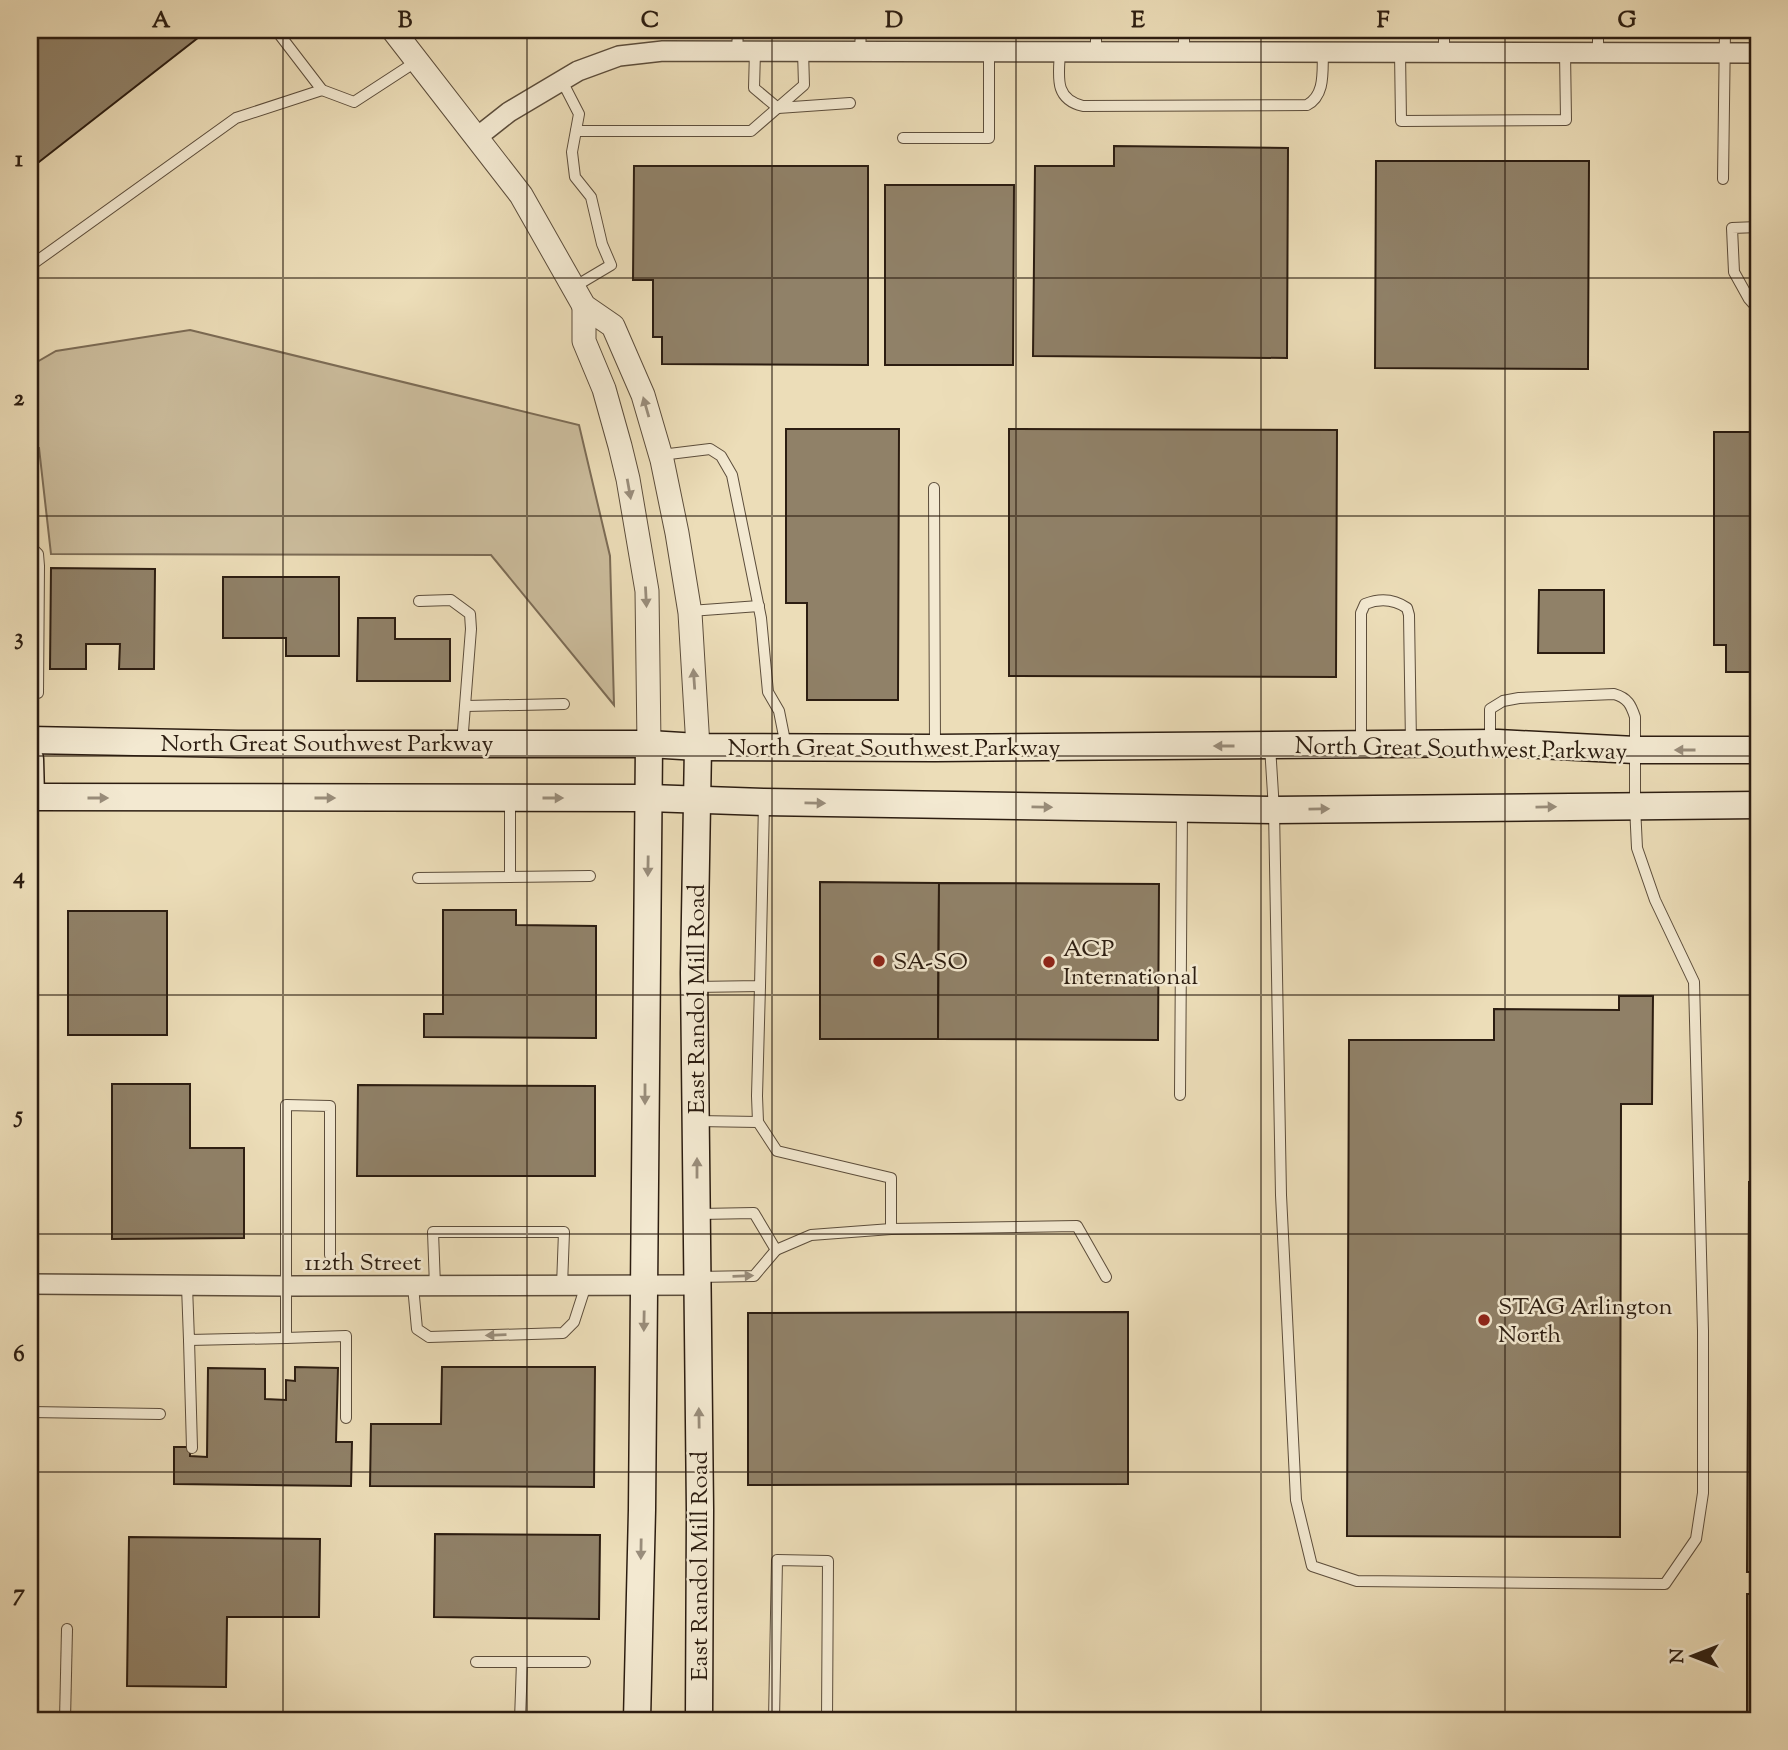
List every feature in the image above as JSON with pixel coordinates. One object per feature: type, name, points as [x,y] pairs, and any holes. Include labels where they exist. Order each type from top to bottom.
[{"type":"main road","name":"North Great Southwest Parkway","points":[[30,740],[238,744],[649,744],[698,747],[1490,743],[1635,750],[1758,750]]},
{"type":"main road","name":"East Randol Mill Road","points":[[638,1720],[649,744]]},
{"type":"main road","name":"East Randol Mill Road","points":[[698,747],[695,987],[700,1510],[699,1720]]},
{"type":"main road","points":[[30,759],[30,804],[649,798],[1274,810],[1758,805]]},
{"type":"street","name":"East Randol Mill Road","points":[[393,30],[521,195],[578,296],[613,326],[643,395],[660,455],[677,534],[689,611],[698,747]]},
{"type":"street","points":[[476,138],[509,112],[578,71],[619,56],[663,51],[1758,54]]},
{"type":"street","name":"East Randol Mill Road","points":[[578,296],[584,341],[604,389],[628,479],[647,591],[649,744]]},
{"type":"street","name":"112th Street","points":[[30,1284],[562,1286],[697,1281]]},
{"type":"lane","points":[[276,30],[322,90],[354,102],[417,61]]},
{"type":"lane","points":[[738,30],[746,51],[754,88],[778,108],[850,103]]},
{"type":"lane","points":[[860,30],[860,51]]},
{"type":"lane","points":[[1096,30],[1096,52]]},
{"type":"lane","points":[[1184,30],[1184,52]]},
{"type":"lane","points":[[1444,30],[1444,52]]},
{"type":"lane","points":[[1598,30],[1598,52]]},
{"type":"lane","points":[[1723,179],[1725,30]]},
{"type":"lane","points":[[576,131],[751,131],[804,85],[803,51]]},
{"type":"lane","points":[[903,138],[989,138],[989,51]]},
{"type":"lane","points":[[1060,51],[1058,84],[1062,94],[1073,104],[1083,106],[1307,105],[1314,102],[1321,90],[1323,52]]},
{"type":"lane","points":[[1400,52],[1401,121],[1415,121],[1566,120],[1565,52]]},
{"type":"lane","points":[[562,81],[579,114],[572,152],[575,177],[591,198],[602,243],[611,265],[578,296]]},
{"type":"lane","points":[[30,266],[236,118],[322,90]]},
{"type":"lane","points":[[1758,228],[1732,228],[1734,272],[1749,299],[1758,309]]},
{"type":"lane","points":[[660,455],[710,449],[721,456],[732,475],[759,606],[768,692],[779,711],[786,747]]},
{"type":"lane","points":[[934,488],[935,747]]},
{"type":"lane","points":[[30,547],[38,554],[39,566],[38,693],[30,693]]},
{"type":"lane","points":[[419,601],[451,600],[470,614],[462,744]]},
{"type":"lane","points":[[1361,745],[1362,613],[1365,604],[1395,601],[1407,608],[1409,615],[1411,744]]},
{"type":"lane","points":[[689,611],[759,606]]},
{"type":"lane","points":[[1270,746],[1274,810],[1281,1209],[1296,1500],[1312,1566],[1357,1581],[1665,1584],[1696,1539],[1703,1493],[1703,1331],[1694,982],[1656,900],[1637,848],[1635,717],[1631,704],[1622,696],[1614,694],[1519,698],[1503,702],[1490,709],[1490,743]]},
{"type":"lane","points":[[466,706],[564,704]]},
{"type":"lane","points":[[510,798],[510,877]]},
{"type":"lane","points":[[764,802],[758,1122],[777,1151],[891,1178],[891,1229]]},
{"type":"lane","points":[[1180,1095],[1182,809]]},
{"type":"lane","points":[[418,878],[590,876]]},
{"type":"lane","points":[[695,987],[760,986]]},
{"type":"lane","points":[[286,1338],[286,1105],[330,1106],[330,1255]]},
{"type":"lane","points":[[697,1121],[758,1122]]},
{"type":"lane","points":[[697,1214],[754,1213],[776,1250]]},
{"type":"lane","points":[[697,1281],[754,1276],[776,1250],[811,1235],[891,1229],[1077,1226],[1106,1277]]},
{"type":"lane","points":[[435,1286],[433,1232],[564,1232],[562,1286]]},
{"type":"lane","points":[[413,1286],[417,1329],[429,1337],[563,1333],[574,1322],[586,1285]]},
{"type":"lane","points":[[187,1286],[192,1448]]},
{"type":"lane","points":[[189,1340],[346,1336],[346,1418]]},
{"type":"lane","points":[[30,1412],[160,1414]]},
{"type":"lane","points":[[774,1720],[777,1560],[828,1561],[827,1720]]},
{"type":"lane","points":[[65,1720],[67,1629]]},
{"type":"lane","points":[[476,1662],[585,1662]]},
{"type":"lane","points":[[520,1720],[522,1662]]},
{"type":"shaded area","points":[[190,330],[579,425],[610,556],[614,705],[491,555],[51,554],[39,448],[30,448],[30,366],[56,351]]},
{"type":"building","points":[[30,30],[208,30],[30,169]]},
{"type":"building","points":[[1114,146],[1288,148],[1287,358],[1033,356],[1035,166],[1114,166]]},
{"type":"building","points":[[1376,161],[1589,161],[1588,369],[1375,368]]},
{"type":"building","points":[[634,166],[868,166],[868,365],[662,364],[662,337],[653,337],[653,280],[633,280]]},
{"type":"building","points":[[885,185],[1014,185],[1013,365],[885,365]]},
{"type":"building","points":[[786,429],[899,429],[898,700],[807,700],[807,603],[786,603]]},
{"type":"building","points":[[1009,429],[1337,430],[1336,677],[1009,676]]},
{"type":"building","points":[[1714,432],[1758,432],[1758,672],[1726,672],[1726,645],[1714,645]]},
{"type":"building","points":[[51,568],[155,569],[154,669],[119,669],[120,644],[86,644],[86,669],[50,669]]},
{"type":"building","points":[[30,572],[34,572],[34,637],[30,636]]},
{"type":"building","points":[[223,577],[339,577],[339,656],[286,656],[286,638],[223,638]]},
{"type":"building","points":[[1539,590],[1604,590],[1604,653],[1538,653]]},
{"type":"building","points":[[358,618],[395,618],[395,639],[450,639],[450,681],[357,681]]},
{"type":"building","name":"SA-SO","points":[[820,882],[939,883],[938,1039],[820,1039]]},
{"type":"building","name":"ACP International","points":[[939,883],[1159,884],[1158,1040],[938,1039]]},
{"type":"building","points":[[443,910],[516,910],[516,925],[596,926],[596,1038],[424,1037],[424,1014],[443,1014]]},
{"type":"building","points":[[68,911],[167,911],[167,1035],[68,1035]]},
{"type":"building","points":[[1750,917],[1758,917],[1758,1117],[1750,1117]]},
{"type":"building","name":"STAG Arlington North","points":[[1619,996],[1653,996],[1652,1104],[1621,1104],[1620,1537],[1347,1536],[1349,1040],[1494,1040],[1494,1009],[1619,1010]]},
{"type":"building","points":[[112,1084],[190,1084],[190,1148],[244,1148],[244,1238],[112,1239]]},
{"type":"building","points":[[358,1085],[595,1086],[595,1176],[357,1176]]},
{"type":"building","points":[[1749,1182],[1758,1182],[1758,1572],[1747,1572]]},
{"type":"building","points":[[1128,1312],[1128,1484],[748,1485],[748,1313]]},
{"type":"building","points":[[295,1367],[338,1368],[336,1442],[352,1442],[351,1486],[174,1484],[174,1447],[190,1447],[190,1456],[207,1457],[208,1368],[265,1369],[265,1399],[286,1400],[286,1380],[295,1381]]},
{"type":"building","points":[[442,1367],[595,1367],[594,1487],[370,1486],[371,1424],[441,1424]]},
{"type":"building","points":[[32,1532],[32,1686],[30,1686]]},
{"type":"building","points":[[435,1534],[600,1535],[599,1619],[434,1617]]},
{"type":"building","points":[[129,1537],[320,1539],[319,1617],[227,1617],[226,1687],[127,1686]]},
{"type":"building","points":[[1747,1594],[1758,1594],[1758,1720],[1747,1720]]},
{"type":"place","name":"SA-SO","points":[[879,961]]},
{"type":"place","name":"ACP International","points":[[1049,962]]},
{"type":"place","name":"STAG Arlington North","points":[[1484,1320]]}]
